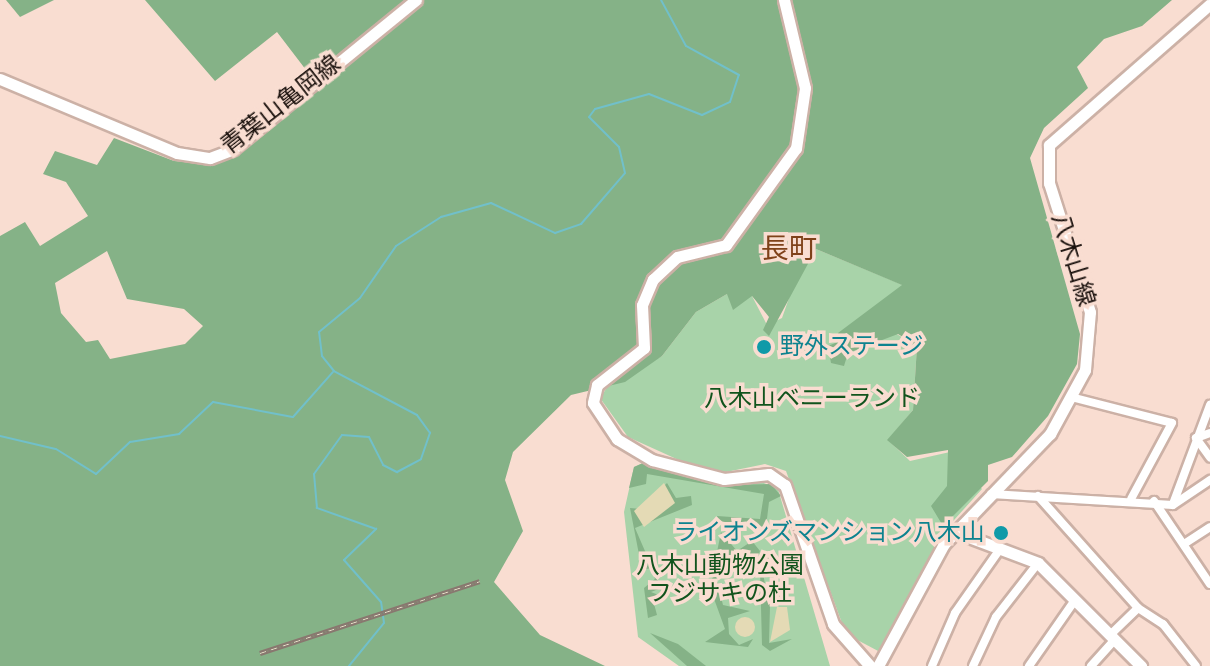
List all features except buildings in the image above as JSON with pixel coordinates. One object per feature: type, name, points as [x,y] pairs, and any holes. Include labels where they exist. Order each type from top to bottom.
[{"type":"street","name":"青葉山亀岡線","points":[[0,79],[177,153],[210,158],[240,144],[416,0]]},
{"type":"street","points":[[784,0],[805,88],[796,148],[726,245],[677,257],[653,279],[642,305],[644,348],[597,385],[593,403],[617,439],[652,460],[724,479],[769,474],[785,485],[833,624],[870,666]]},
{"type":"street","name":"八木山線","points":[[878,666],[953,531],[1043,442],[1071,397],[1089,357],[1090,312],[1049,183],[1047,151],[1078,114],[1210,4]]},
{"type":"street","points":[[1071,397],[1172,423],[1131,499]]},
{"type":"street","points":[[1173,505],[1210,405]]},
{"type":"street","points":[[1196,438],[1210,433]]},
{"type":"street","points":[[1196,438],[1210,457]]},
{"type":"street","points":[[989,494],[1154,500],[1173,505],[1210,480]]},
{"type":"street","points":[[1038,496],[1138,608],[1163,624],[1196,666]]},
{"type":"street","points":[[1154,500],[1209,582]]},
{"type":"street","points":[[1184,544],[1210,527]]},
{"type":"street","points":[[953,531],[1038,563],[1141,666]]},
{"type":"street","points":[[932,666],[955,613],[1000,549]]},
{"type":"street","points":[[973,666],[996,617],[1038,563]]},
{"type":"street","points":[[1029,666],[1075,600]]},
{"type":"street","points":[[1091,666],[1138,608]]},
{"type":"green space","points":[[6,0],[54,0],[20,17]]},
{"type":"green space","points":[[145,0],[1172,0],[1142,26],[1104,39],[1077,67],[1088,88],[1044,128],[1030,158],[1080,334],[1077,364],[1048,416],[1012,457],[988,465],[988,481],[943,526],[931,506],[947,486],[948,450],[907,457],[887,440],[913,410],[917,346],[898,334],[848,353],[844,366],[831,363],[828,346],[840,341],[838,333],[902,285],[816,249],[769,336],[763,330],[769,317],[752,296],[733,310],[727,294],[696,312],[662,356],[625,382],[571,395],[513,452],[505,480],[523,531],[494,582],[540,635],[605,666],[0,666],[0,236],[25,222],[40,246],[88,216],[66,182],[43,174],[55,151],[97,165],[114,138],[174,161],[214,164],[259,139],[316,83],[277,32],[215,81]],"holes":[[[107,251],[127,299],[184,309],[203,326],[185,344],[110,359],[98,340],[86,342],[61,313],[55,283]]]},
{"type":"green space","name":"八木山ベニーランド","points":[[816,249],[903,285],[868,317],[917,346],[913,410],[888,440],[910,461],[950,452],[982,489],[945,530],[880,652],[846,634],[786,471],[765,464],[726,472],[692,466],[628,437],[600,398],[608,386],[662,356],[696,312],[727,294],[752,296],[767,325],[782,318],[800,267]]},
{"type":"green space","name":"八木山動物公園 フジサキの杜","points":[[643,463],[719,485],[759,481],[778,489],[830,666],[679,666],[638,637],[624,512],[634,467]]},
{"type":"green space","points":[[643,463],[719,485],[771,484],[781,496],[769,502],[766,527],[719,522],[717,516],[760,519],[764,494],[647,474],[646,484],[629,488],[634,467]]},
{"type":"green space","points":[[667,483],[676,498],[691,496],[692,505],[635,528],[661,588],[651,592],[661,596],[653,600],[657,615],[648,618],[644,588],[655,579],[651,568],[642,570],[630,508],[641,509]]},
{"type":"green space","points":[[721,532],[737,551],[752,541],[760,551],[755,566],[717,552]]},
{"type":"green space","points":[[769,555],[772,562],[762,567],[767,596],[783,593],[786,604],[770,606],[769,643],[792,639],[770,651],[762,645],[760,569]]},
{"type":"green space","points":[[715,573],[723,605],[750,611],[728,618],[729,634],[739,645],[753,639],[748,647],[705,642],[725,629],[709,585]]},
{"type":"green space","points":[[650,633],[678,644],[706,666],[687,666]]},
{"type":"sand","points":[[664,483],[675,503],[644,527],[634,511]]},
{"type":"sand","points":[[777,607],[787,607],[790,630],[770,642]]},
{"type":"sand","points":[[741,617],[749,617],[755,627],[749,637],[741,637],[735,631],[735,623]]},
{"type":"waterway","points":[[349,666],[384,623],[381,602],[344,560],[376,529],[317,508],[314,474],[342,435],[369,437],[383,465],[397,472],[421,459],[430,433],[417,415],[334,371],[322,356],[319,332],[360,298],[396,246],[441,217],[491,203],[555,233],[581,224],[625,173],[619,147],[589,117],[595,109],[649,94],[702,115],[730,102],[739,75],[686,46],[661,0]]},
{"type":"waterway","points":[[0,436],[56,449],[96,474],[130,442],[179,434],[213,402],[293,417],[333,372]]},
{"type":"railway","points":[[260,653],[480,581]]},
{"type":"place","name":"野外ステージ","points":[[764,347]]},
{"type":"place","name":"ライオンズマンション八木山","points":[[1001,533]]},
{"type":"district","name":"長町","points":[[789,249]]}]
